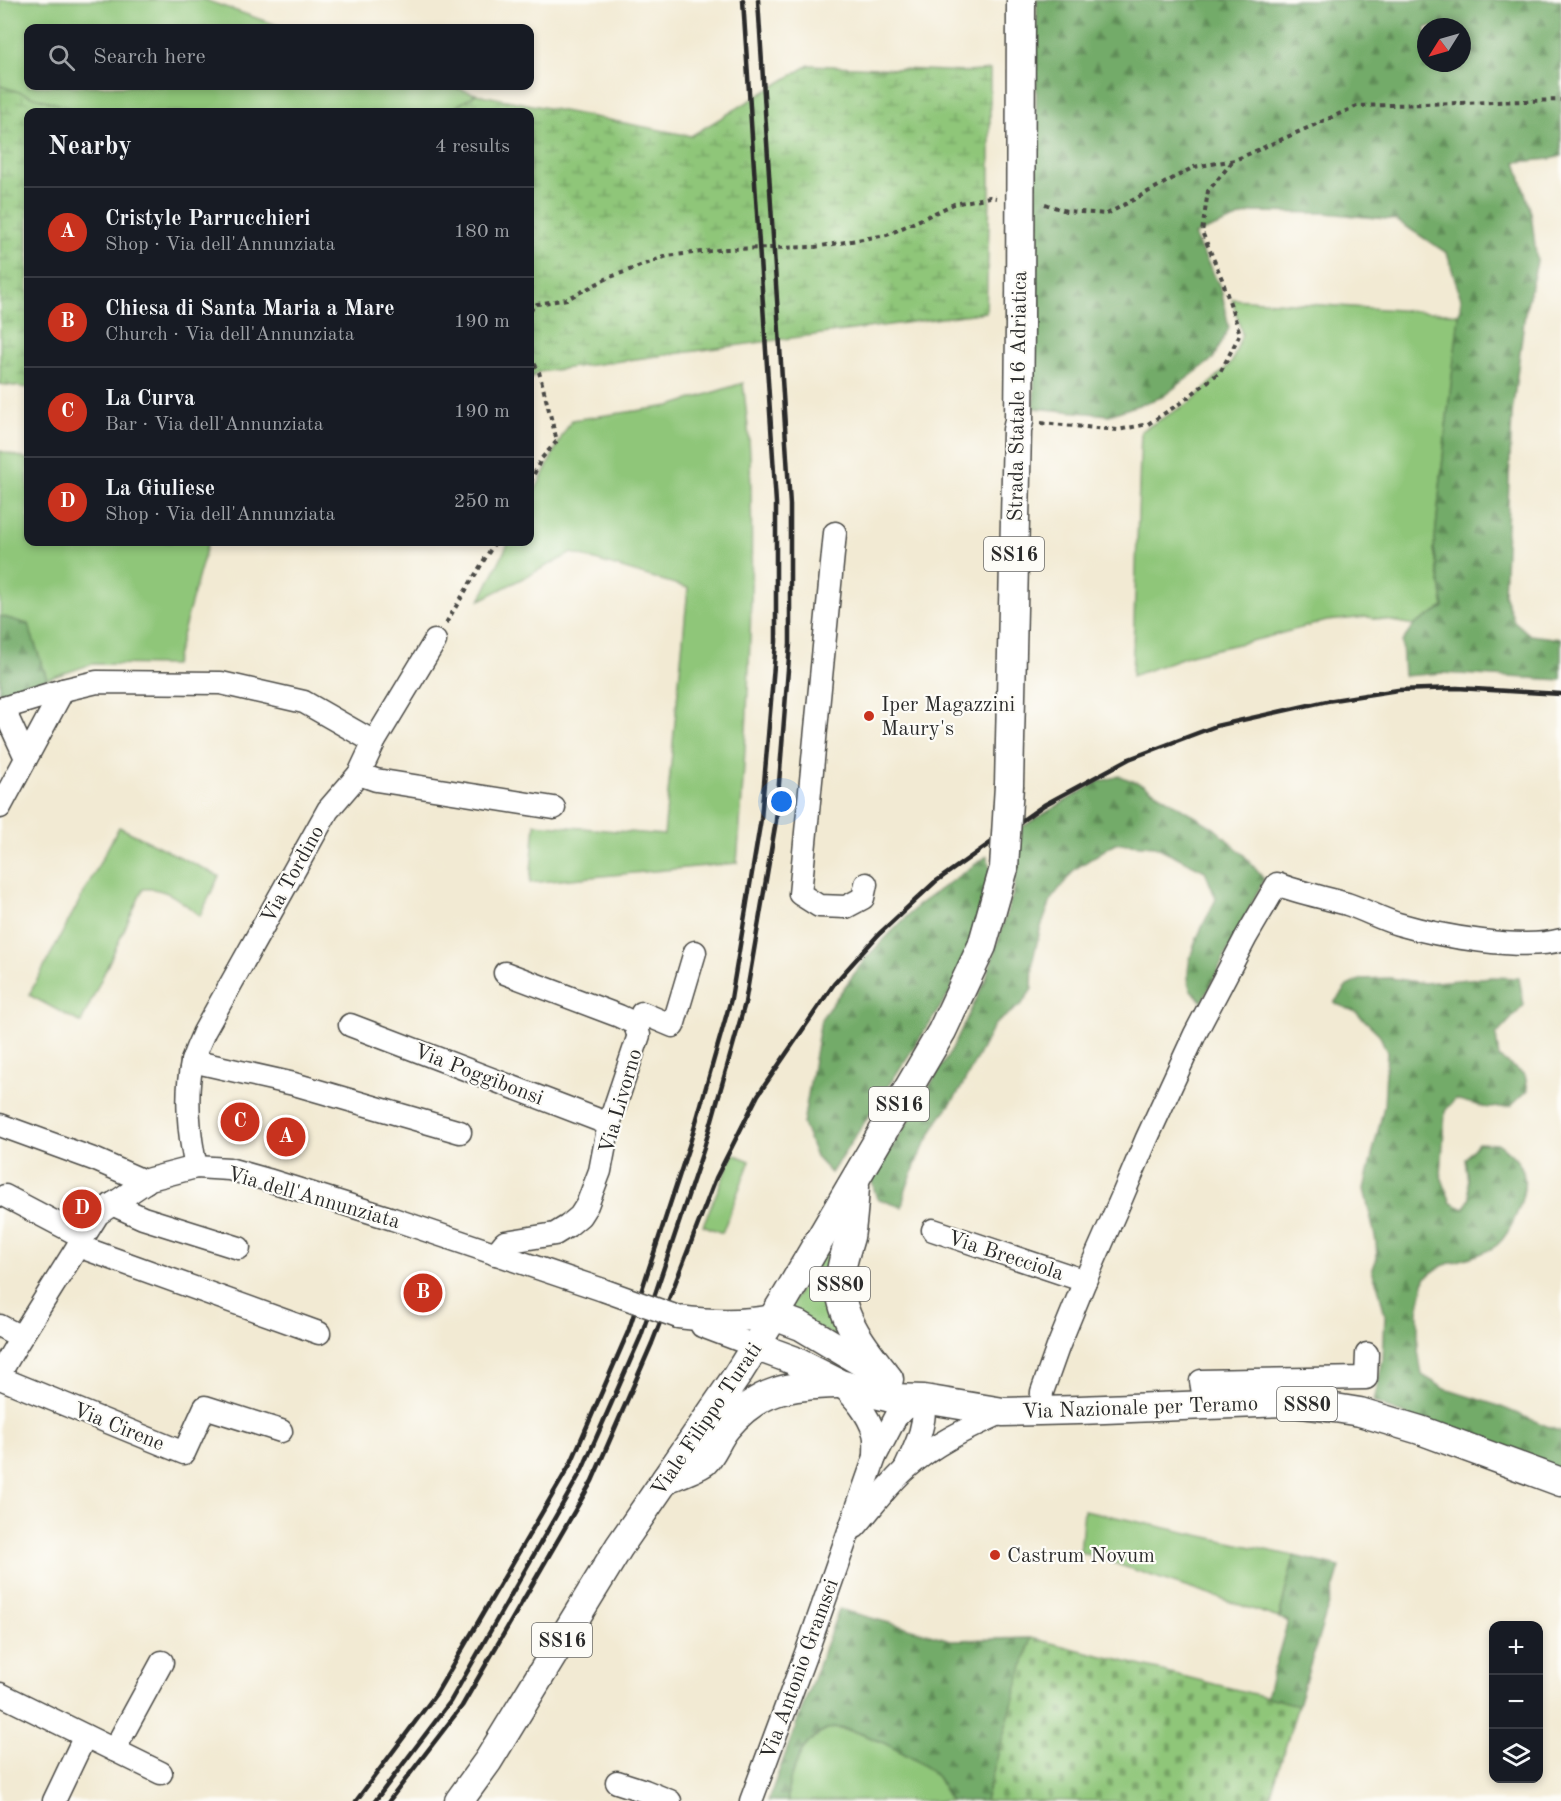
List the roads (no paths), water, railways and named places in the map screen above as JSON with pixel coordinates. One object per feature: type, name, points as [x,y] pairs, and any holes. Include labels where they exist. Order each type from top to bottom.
[{"type":"main road","name":"Strada Statale 16 Adriatica","points":[[942,1031],[982,946],[1004,868],[1009,785],[1019,421],[1021,0]]},
{"type":"main road","name":"Viale Filippo Turati","points":[[459,1801],[488,1761],[619,1547],[774,1316],[942,1031]]},
{"type":"main road","name":"Via Nazionale per Teramo","points":[[856,1176],[851,1227],[840,1282],[841,1295],[844,1310],[868,1353],[889,1379]]},
{"type":"main road","name":"Via Nazionale per Teramo","points":[[774,1316],[801,1326],[924,1399]]},
{"type":"main road","name":"Via Nazionale per Teramo","points":[[755,1346],[793,1360],[840,1384],[891,1398],[924,1399],[1002,1412],[1285,1402],[1360,1412],[1420,1430],[1561,1482]]},
{"type":"main road","name":"Via Nazionale per Teramo","points":[[666,1479],[704,1462],[726,1427],[748,1405],[763,1396],[806,1385],[840,1384]]},
{"type":"street","points":[[835,533],[800,894],[819,906],[846,907],[863,898],[866,884]]},
{"type":"street","name":"Via Tordino","points":[[196,1167],[191,1143],[189,1086],[192,1061],[204,1032],[328,810],[359,774],[374,742],[435,641]]},
{"type":"street","points":[[26,758],[1,709],[97,682],[221,683],[304,702],[374,742]]},
{"type":"street","points":[[0,807],[63,690]]},
{"type":"street","points":[[359,774],[376,780],[554,808]]},
{"type":"street","points":[[1084,1281],[1195,1034],[1277,884],[1297,892],[1364,909],[1396,924],[1428,932],[1481,941],[1526,944],[1552,943],[1561,940]]},
{"type":"street","points":[[637,1031],[642,1013],[673,1026],[695,952]]},
{"type":"street","name":"Via Livorno","points":[[495,1254],[505,1242],[555,1234],[580,1216],[587,1205],[600,1171],[609,1124],[639,1035],[634,1023],[619,1016],[505,973]]},
{"type":"street","name":"Via Poggibonsi","points":[[350,1025],[609,1124]]},
{"type":"street","points":[[192,1061],[294,1084],[459,1132]]},
{"type":"street","points":[[0,1125],[96,1160],[146,1182]]},
{"type":"street","name":"Via dell'Annunziata","points":[[0,1373],[98,1214],[150,1179],[196,1167],[229,1169],[393,1219],[603,1290],[755,1346]]},
{"type":"street","points":[[5,1196],[81,1241],[319,1333]]},
{"type":"street","points":[[112,1204],[143,1218],[239,1248]]},
{"type":"street","name":"Via Brecciola","points":[[933,1230],[1084,1281],[1042,1392],[1041,1411]]},
{"type":"street","name":"Via dell'Annunziata","points":[[678,1317],[719,1322],[774,1316]]},
{"type":"street","points":[[0,1326],[21,1337]]},
{"type":"street","points":[[1204,1405],[1201,1381],[1366,1378],[1367,1354]]},
{"type":"street","name":"Via Cirene","points":[[0,1378],[184,1452],[205,1407],[281,1431]]},
{"type":"street","name":"Via Antonio Gramsci","points":[[840,1384],[865,1413],[874,1434],[875,1457]]},
{"type":"street","name":"Via Antonio Gramsci","points":[[751,1801],[875,1457],[896,1417],[903,1410],[924,1399],[923,1425],[905,1469]]},
{"type":"street","name":"Via Antonio Gramsci","points":[[846,1537],[905,1469],[926,1452],[1002,1412]]},
{"type":"street","points":[[114,1750],[162,1662]]},
{"type":"street","points":[[0,1694],[161,1773]]},
{"type":"street","points":[[54,1801],[85,1736]]},
{"type":"street","points":[[617,1782],[670,1801]]},
{"type":"railway","points":[[356,1801],[436,1694],[571,1463],[628,1332],[690,1143],[731,999],[761,819],[776,642],[776,503],[743,0]]},
{"type":"railway","points":[[375,1801],[450,1702],[582,1470],[641,1336],[704,1148],[745,1003],[776,821],[790,644],[790,505],[758,0]]},
{"type":"railway","points":[[389,1801],[462,1706],[592,1481],[652,1343],[716,1178],[758,1095],[834,984],[879,934],[935,882],[1044,805],[1129,759],[1216,726],[1327,701],[1398,690],[1457,688],[1561,694]]},
{"type":"place","name":"Iper Magazzini Maury's","points":[[869,716]]},
{"type":"place","name":"La Curva","points":[[240,1122]]},
{"type":"place","name":"Cristyle Parrucchieri","points":[[286,1137]]},
{"type":"place","name":"La Giuliese","points":[[82,1209]]},
{"type":"place","name":"Chiesa di Santa Maria a Mare","points":[[423,1293]]},
{"type":"place","name":"Castrum Novum","points":[[995,1555]]}]
